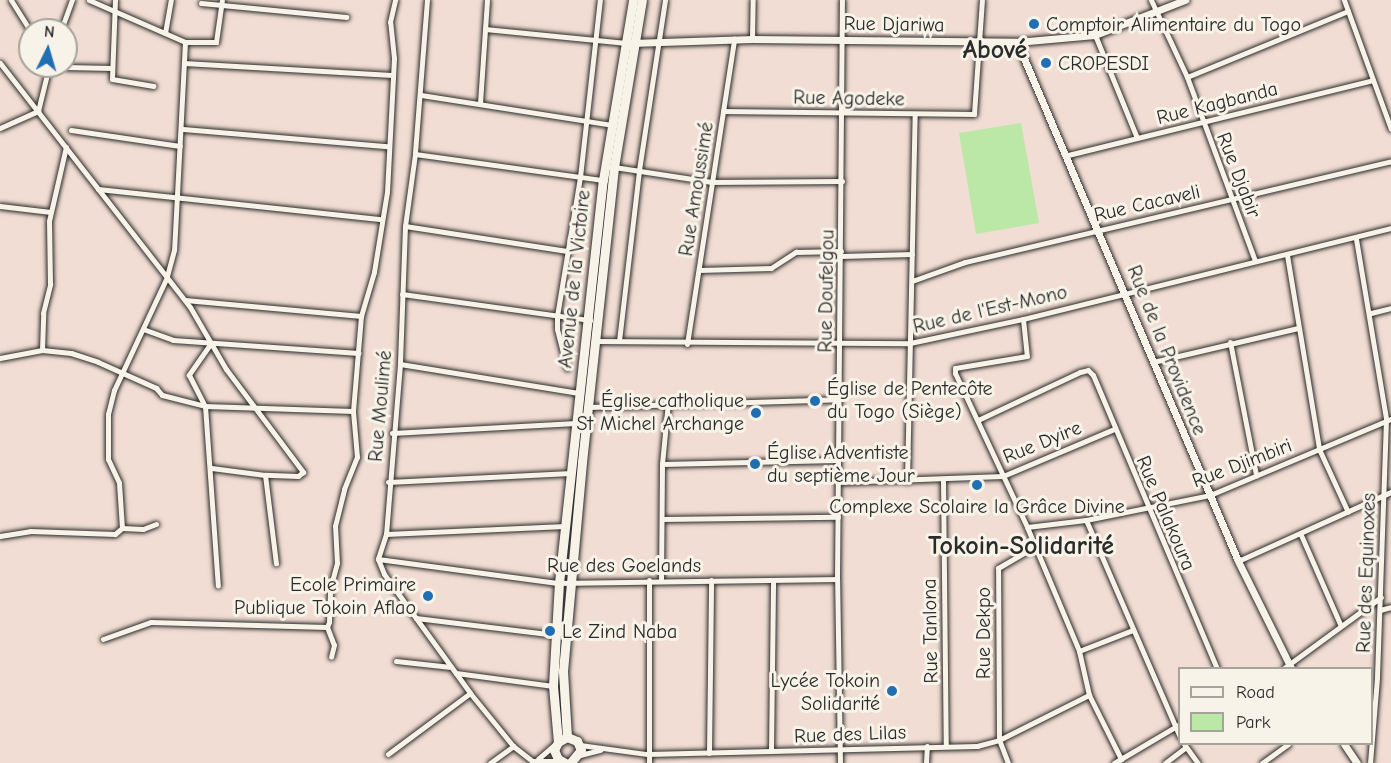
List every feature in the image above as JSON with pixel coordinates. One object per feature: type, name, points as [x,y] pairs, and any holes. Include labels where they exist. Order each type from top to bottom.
[{"type":"highway","name":"Avenue de la Victoire","points":[[592,320],[630,43],[633,0]]},
{"type":"highway","name":"Avenue de la Victoire","points":[[560,741],[562,672],[589,407],[592,320],[603,180],[612,125],[642,0]]},
{"type":"highway","name":"Avenue de la Victoire","points":[[560,741],[553,686],[559,583],[581,394],[591,341]]},
{"type":"highway","points":[[560,741],[570,760]]},
{"type":"highway","points":[[560,741],[555,753],[570,760]]},
{"type":"street","points":[[11,0],[22,18]]},
{"type":"street","points":[[66,18],[72,0]]},
{"type":"street","points":[[89,0],[115,9],[185,42],[216,42],[222,2]]},
{"type":"street","points":[[115,0],[112,68],[114,80],[153,86]]},
{"type":"street","points":[[165,33],[171,0]]},
{"type":"street","points":[[331,657],[333,645],[327,627],[337,564],[335,526],[344,489],[357,457],[353,411],[361,316],[374,272],[387,192],[387,146],[393,110],[390,22],[395,0]]},
{"type":"street","name":"Rue Moulimé","points":[[378,559],[386,534],[392,433],[400,364],[405,226],[416,154],[427,0]]},
{"type":"street","points":[[480,103],[487,0]]},
{"type":"street","points":[[567,368],[557,316],[580,177],[584,120],[600,0]]},
{"type":"street","points":[[619,341],[639,170],[665,0]]},
{"type":"street","points":[[753,0],[753,39]]},
{"type":"street","name":"Rue Doufelgou","points":[[840,763],[837,460],[842,181],[842,0]]},
{"type":"street","points":[[980,42],[982,0]]},
{"type":"street","name":"Rue Djabir","points":[[1151,0],[1187,77],[1256,261]]},
{"type":"street","name":"Rue Djariwa","points":[[630,43],[734,39],[1017,42],[1095,35],[1185,0]]},
{"type":"street","points":[[1344,0],[1390,125]]},
{"type":"street","points":[[201,3],[222,2],[346,17]]},
{"type":"street","points":[[1187,77],[1348,11]]},
{"type":"street","points":[[485,29],[630,43]]},
{"type":"street","points":[[1095,35],[1137,138]]},
{"type":"street","name":"Rue Amoussimé","points":[[687,344],[734,39]]},
{"type":"street","points":[[122,528],[119,483],[108,459],[108,414],[122,374],[167,277],[179,195],[185,42]]},
{"type":"street","name":"Rue Agodeke","points":[[723,111],[974,114],[980,42]]},
{"type":"street","name":"Rue de la Providence","points":[[1017,42],[1100,229],[1153,362],[1238,561],[1288,667]]},
{"type":"street","points":[[0,63],[185,300],[211,343],[303,472],[298,476],[264,475],[211,468]]},
{"type":"street","points":[[184,63],[392,75]]},
{"type":"street","points":[[78,67],[112,68]]},
{"type":"street","points":[[38,111],[46,78]]},
{"type":"street","name":"Rue Kagbanda","points":[[1068,155],[1373,80]]},
{"type":"street","points":[[421,95],[612,125]]},
{"type":"street","points":[[0,128],[38,111]]},
{"type":"street","points":[[907,481],[915,114]]},
{"type":"street","points":[[183,129],[387,146]]},
{"type":"street","points":[[71,130],[180,146]]},
{"type":"street","points":[[42,350],[43,313],[50,284],[51,212],[66,147]]},
{"type":"street","points":[[416,154],[603,180]]},
{"type":"street","name":"Rue Cacaveli","points":[[912,281],[965,262],[1391,161]]},
{"type":"street","points":[[614,167],[712,182],[842,181]]},
{"type":"street","points":[[98,189],[179,195],[381,219]]},
{"type":"street","points":[[0,206],[51,212]]},
{"type":"street","points":[[405,226],[567,251]]},
{"type":"street","name":"Rue de l'Est-Mono","points":[[591,341],[687,344],[910,343],[1023,319],[1126,292],[1356,239],[1391,228]]},
{"type":"street","name":"Rue des Equinoxes","points":[[1356,239],[1371,312],[1388,419],[1373,727]]},
{"type":"street","points":[[699,270],[771,268],[796,252],[912,254]]},
{"type":"street","points":[[1287,255],[1319,449],[1348,512]]},
{"type":"street","points":[[402,294],[592,320]]},
{"type":"street","points":[[185,300],[361,316]]},
{"type":"street","points":[[1371,312],[1391,308]]},
{"type":"street","points":[[1023,319],[1027,356],[956,368],[1079,651],[1089,695],[1121,759]]},
{"type":"street","points":[[1153,362],[1230,342],[1298,328]]},
{"type":"street","points":[[142,329],[173,340],[359,353]]},
{"type":"street","points":[[1230,342],[1256,475]]},
{"type":"street","points":[[211,343],[189,375],[205,406],[218,586]]},
{"type":"street","points":[[0,358],[42,350],[71,353],[156,388],[162,395],[205,406],[353,411]]},
{"type":"street","points":[[400,364],[581,394]]},
{"type":"street","name":"Rue Palakoura","points":[[980,419],[1088,370],[1094,375],[1147,508],[1216,667]]},
{"type":"street","points":[[589,407],[668,402],[839,399]]},
{"type":"street","points":[[662,580],[662,464],[668,402]]},
{"type":"street","name":"Rue Djimbiri","points":[[1027,527],[1086,520],[1210,495],[1388,419]]},
{"type":"street","points":[[392,433],[578,423]]},
{"type":"street","name":"Rue Dyire","points":[[837,482],[943,480],[1004,476],[1114,429]]},
{"type":"street","points":[[662,464],[837,460]]},
{"type":"street","points":[[388,482],[571,473]]},
{"type":"street","points":[[264,475],[276,563]]},
{"type":"street","name":"Rue Tanlona","points":[[943,480],[946,746]]},
{"type":"street","points":[[1238,561],[1301,535],[1391,492]]},
{"type":"street","points":[[662,519],[838,517]]},
{"type":"street","points":[[1086,520],[1132,630],[1177,726],[1114,763]]},
{"type":"street","points":[[0,536],[30,531],[115,534],[122,528],[143,529],[156,524]]},
{"type":"street","points":[[386,534],[565,526]]},
{"type":"street","points":[[1301,535],[1341,626]]},
{"type":"street","name":"Rue Dekpo","points":[[999,740],[998,568],[1034,547]]},
{"type":"street","points":[[378,559],[384,574],[470,693],[513,746],[532,762],[560,741]]},
{"type":"street","name":"Rue des Goelands","points":[[378,559],[559,583],[837,579]]},
{"type":"street","points":[[649,580],[647,754],[649,763]]},
{"type":"street","points":[[709,753],[711,580]]},
{"type":"street","points":[[771,751],[773,580]]},
{"type":"street","points":[[1289,667],[1380,597]]},
{"type":"street","points":[[1380,610],[1391,607]]},
{"type":"street","points":[[416,618],[556,635]]},
{"type":"street","points":[[103,639],[152,622],[327,627]]},
{"type":"street","points":[[1079,651],[1132,630]]},
{"type":"street","points":[[396,661],[452,667]]},
{"type":"street","points":[[456,673],[553,686]]},
{"type":"street","points":[[1373,681],[1377,678]]},
{"type":"street","points":[[388,754],[470,693]]},
{"type":"street","name":"Rue des Lilas","points":[[570,760],[600,750],[647,754],[977,746],[999,740],[1089,695]]},
{"type":"street","points":[[999,740],[1008,763]]},
{"type":"street","points":[[1165,763],[1185,745],[1198,763]]},
{"type":"street","points":[[1262,763],[1287,745]]},
{"type":"street","points":[[1345,745],[1357,763]]},
{"type":"street","name":"Rue des Equinoxes","points":[[1370,763],[1371,745]]},
{"type":"street","points":[[490,763],[513,746]]},
{"type":"street","points":[[926,763],[927,746]]},
{"type":"street","name":"Rue des Lilas","points":[[570,760],[600,750]]},
{"type":"street","points":[[538,759],[570,760]]},
{"type":"green space","points":[[1021,123],[1039,223],[976,234],[959,133]]},
{"type":"place","name":"Comptoir Alimentaire du Togo","points":[[1034,24]]},
{"type":"place","name":"CROPESDI","points":[[1046,63]]},
{"type":"place","name":"Église de Pentecôte du Togo (Siège)","points":[[815,401]]},
{"type":"place","name":"Église catholique St Michel Archange","points":[[756,413]]},
{"type":"place","name":"Église Adventiste du septième Jour","points":[[755,464]]},
{"type":"place","name":"Complexe Scolaire la Grâce Divine","points":[[977,485]]},
{"type":"place","name":"Ecole Primaire Publique Tokoin Aflao","points":[[428,596]]},
{"type":"place","name":"Le Zind Naba","points":[[550,631]]},
{"type":"place","name":"Lycée Tokoin Solidarité","points":[[892,691]]},
{"type":"district","name":"Abové","points":[[995,51]]},
{"type":"district","name":"Tokoin-Solidarité","points":[[1021,547]]}]
